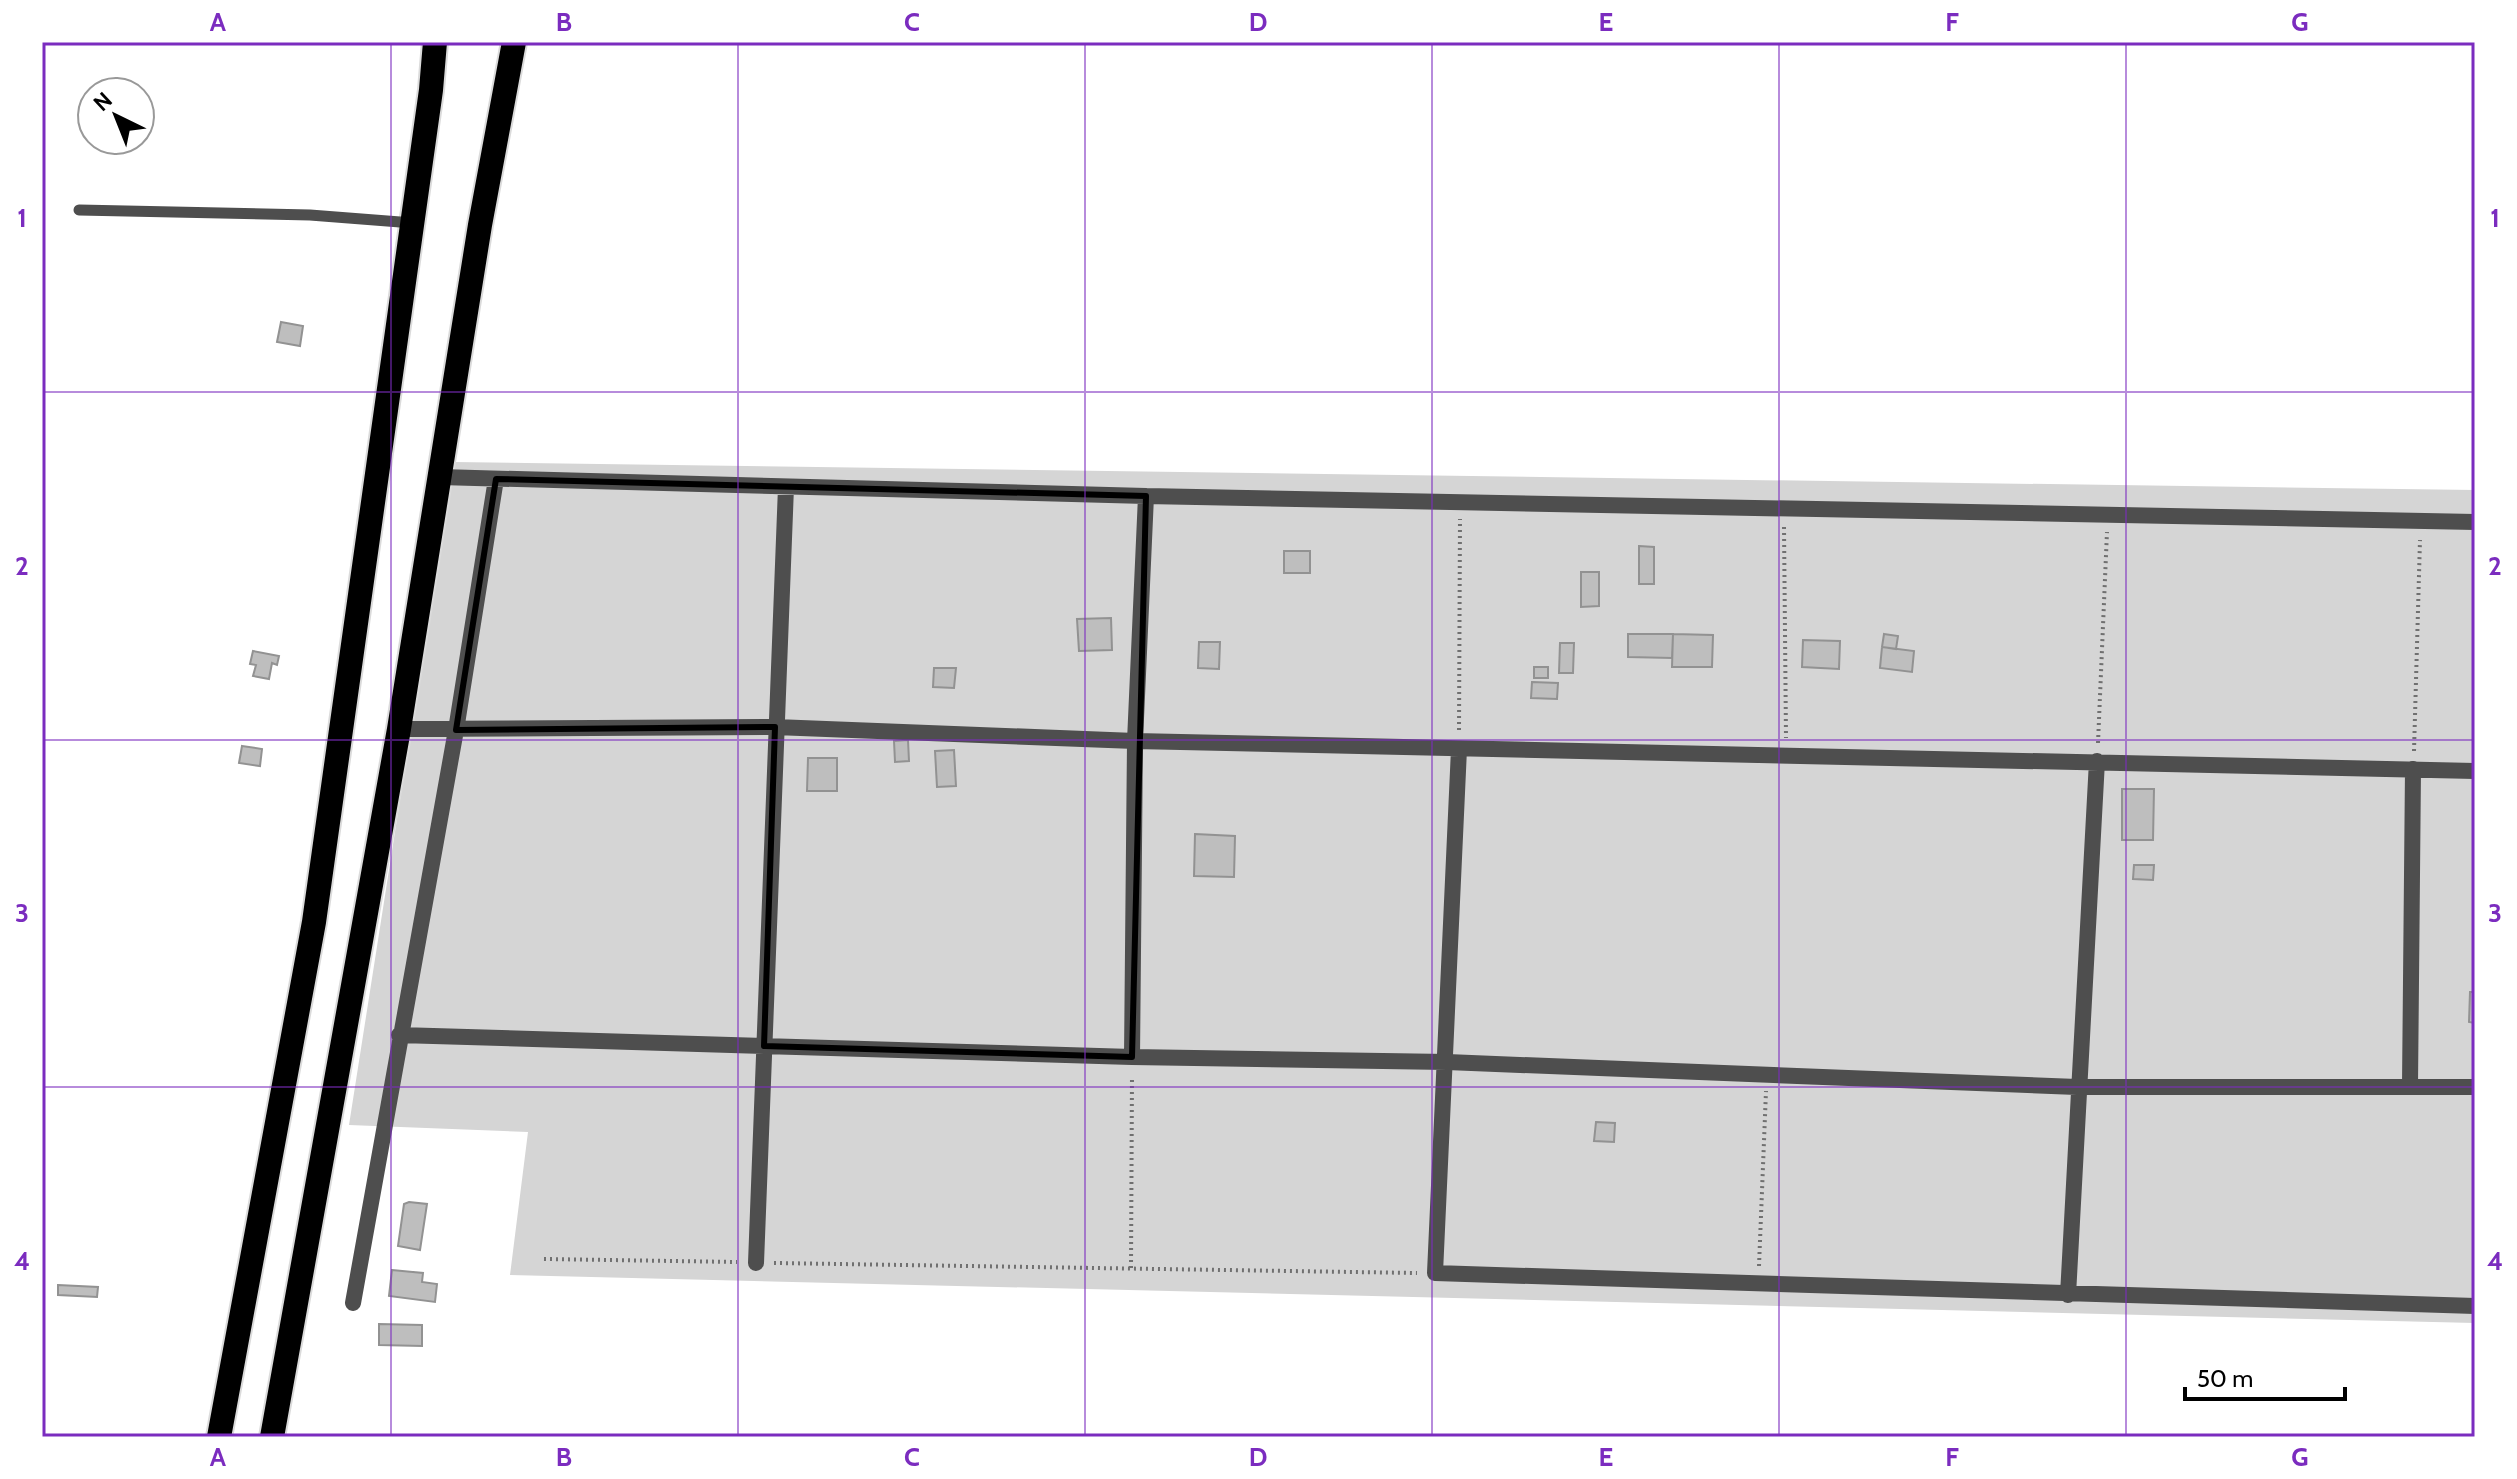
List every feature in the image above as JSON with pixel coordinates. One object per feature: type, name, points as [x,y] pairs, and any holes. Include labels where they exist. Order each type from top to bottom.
[{"type":"highway","points":[[219,1437],[314,922],[413,223],[435,42]]},
{"type":"highway","points":[[272,1437],[399,729],[480,225],[514,42]]},
{"type":"street","points":[[440,477],[1146,496],[2475,522]]},
{"type":"street","points":[[353,1303],[456,730],[496,479]]},
{"type":"street","points":[[756,1263],[786,487]]},
{"type":"street","points":[[1132,1057],[1135,741],[1146,496]]},
{"type":"street","points":[[399,729],[775,727],[1135,741],[2475,771]]},
{"type":"street","points":[[1459,749],[1435,1273],[2475,1306]]},
{"type":"street","points":[[2068,1295],[2097,761]]},
{"type":"street","points":[[2410,1086],[2413,769]]},
{"type":"street","points":[[399,1035],[1132,1057],[1447,1062],[2077,1087],[2475,1087]]},
{"type":"lane","points":[[79,210],[310,215],[413,223]]},
{"type":"path","points":[[1459,749],[1460,502]]},
{"type":"path","points":[[1784,509],[1786,755]]},
{"type":"path","points":[[2097,761],[2108,515]]},
{"type":"path","points":[[2413,769],[2421,521]]},
{"type":"path","points":[[1131,1268],[1132,1057]]},
{"type":"path","points":[[1758,1285],[1767,1075]]},
{"type":"path","points":[[544,1259],[1435,1273]]},
{"type":"highlighted area","points":[[496,479],[1146,496],[1132,1057],[764,1046],[775,727],[456,730]]},
{"type":"shaded area","points":[[453,462],[2475,490],[2475,1323],[510,1275],[528,1132],[349,1125]]},
{"type":"building","points":[[281,322],[303,326],[300,346],[277,342]]},
{"type":"building","points":[[1639,546],[1654,547],[1654,584],[1639,584]]},
{"type":"building","points":[[1284,551],[1310,551],[1310,573],[1284,573]]},
{"type":"building","points":[[1581,572],[1599,572],[1599,606],[1581,607]]},
{"type":"building","points":[[1111,618],[1112,650],[1079,651],[1077,619]]},
{"type":"building","points":[[1628,634],[1673,634],[1672,658],[1628,657]]},
{"type":"building","points":[[1673,634],[1713,635],[1712,667],[1672,667]]},
{"type":"building","points":[[1884,634],[1898,636],[1896,649],[1882,647]]},
{"type":"building","points":[[1803,640],[1840,641],[1839,669],[1802,667]]},
{"type":"building","points":[[1199,642],[1220,642],[1219,669],[1198,668]]},
{"type":"building","points":[[1560,643],[1574,643],[1573,673],[1559,673]]},
{"type":"building","points":[[1882,647],[1914,651],[1912,672],[1880,668]]},
{"type":"building","points":[[253,651],[279,656],[277,665],[272,663],[269,679],[253,676],[256,665],[250,664]]},
{"type":"building","points":[[1534,667],[1548,667],[1548,678],[1534,678]]},
{"type":"building","points":[[934,668],[956,668],[954,688],[933,687]]},
{"type":"building","points":[[1532,682],[1558,683],[1557,699],[1531,698]]},
{"type":"building","points":[[908,740],[909,761],[895,762],[894,741]]},
{"type":"building","points":[[242,746],[262,749],[260,766],[239,763]]},
{"type":"building","points":[[954,750],[956,786],[937,787],[935,751]]},
{"type":"building","points":[[808,758],[837,758],[837,791],[807,791]]},
{"type":"building","points":[[2122,789],[2154,789],[2153,840],[2122,840]]},
{"type":"building","points":[[1195,834],[1235,836],[1234,877],[1194,876]]},
{"type":"building","points":[[2134,865],[2154,865],[2153,880],[2133,879]]},
{"type":"building","points":[[2470,992],[2475,992],[2475,1023],[2469,1022]]},
{"type":"building","points":[[1596,1122],[1615,1123],[1614,1142],[1594,1141]]},
{"type":"building","points":[[404,1204],[427,1204],[420,1250],[398,1246]]},
{"type":"building","points":[[392,1270],[423,1273],[422,1282],[437,1284],[435,1302],[389,1296]]},
{"type":"building","points":[[58,1285],[98,1287],[97,1297],[58,1295]]},
{"type":"building","points":[[379,1324],[422,1325],[422,1346],[379,1345]]}]
